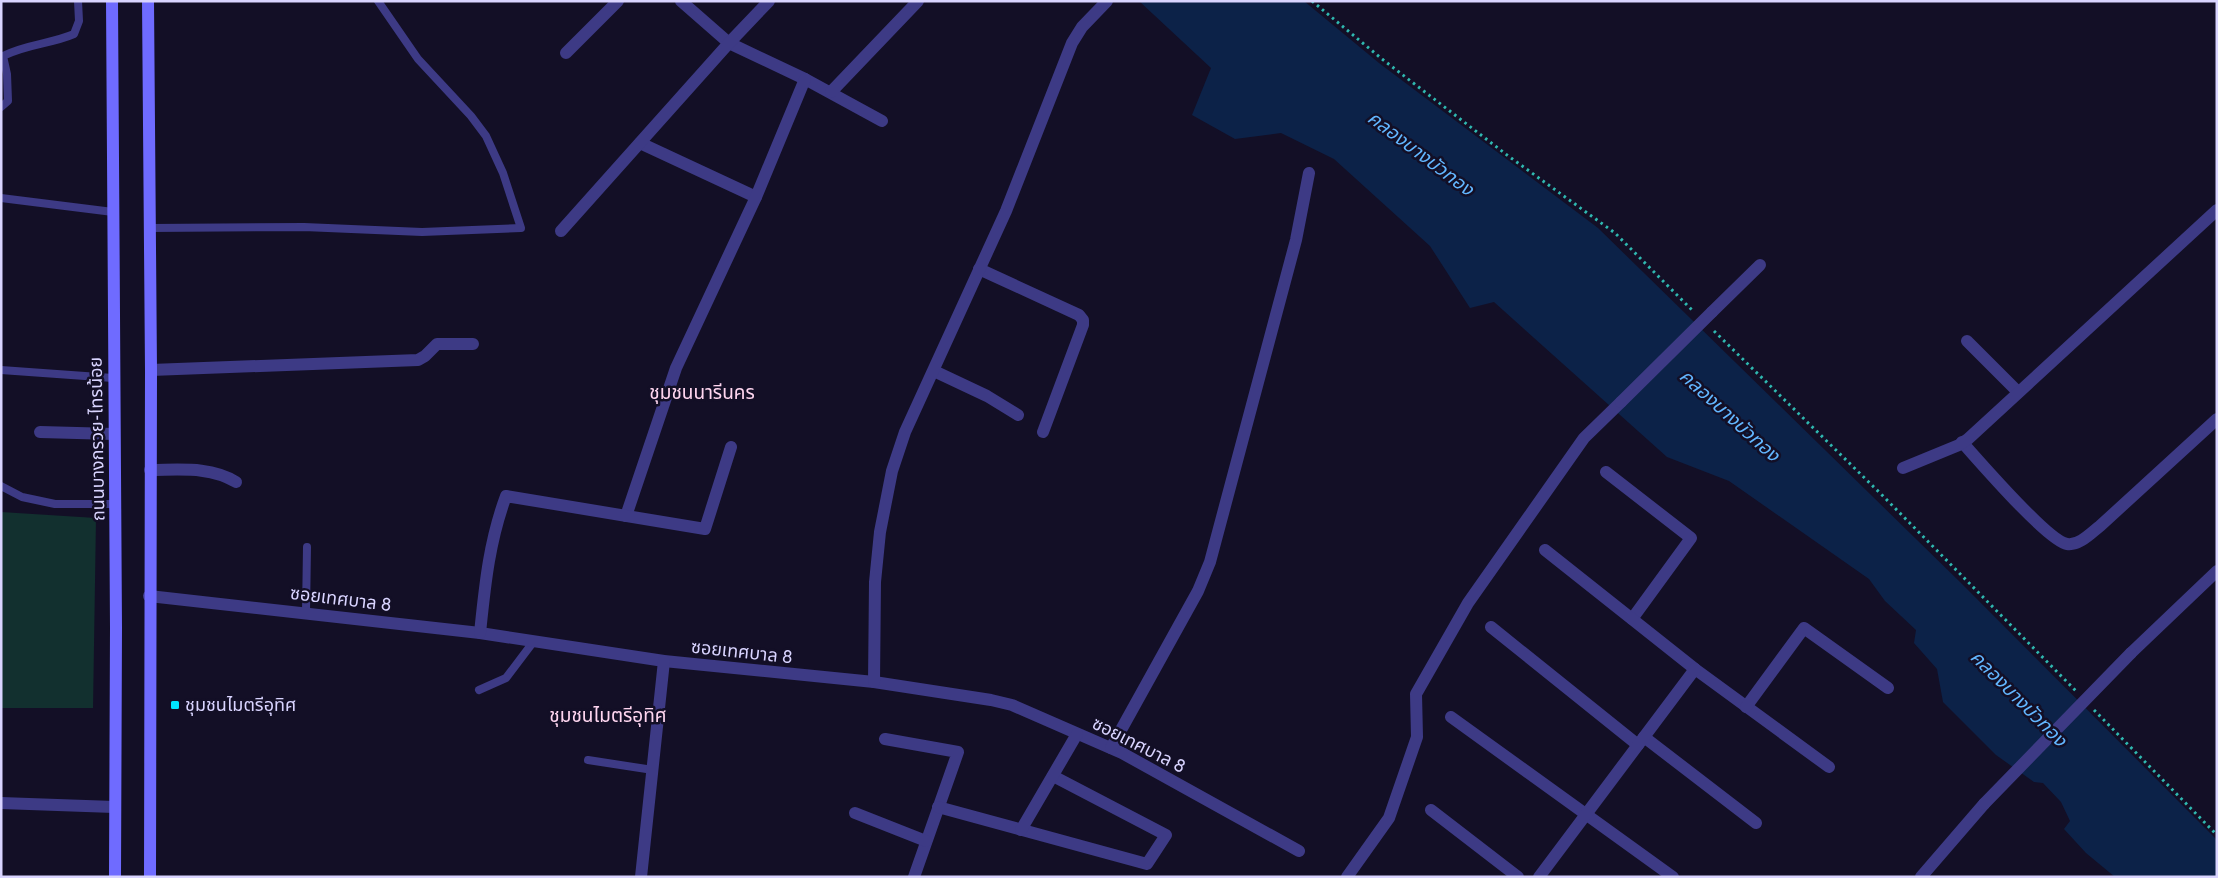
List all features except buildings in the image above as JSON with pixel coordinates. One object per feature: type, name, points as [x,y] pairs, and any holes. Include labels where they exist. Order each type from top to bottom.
[{"type":"main road","name":"ถนนบางกรวย-ไทรน้อย","points":[[112,1],[115,877]]},
{"type":"main road","points":[[148,1],[151,370],[149,596],[150,877]]},
{"type":"street","points":[[566,53],[618,1]]},
{"type":"street","points":[[681,1],[729,43],[806,78],[882,121]]},
{"type":"street","points":[[561,231],[769,1]]},
{"type":"street","points":[[831,92],[918,1]]},
{"type":"street","points":[[874,682],[874,582],[880,532],[890,479],[905,432],[1006,211],[1072,43],[1082,27],[1107,1]]},
{"type":"street","points":[[626,516],[676,368],[756,197],[806,78]]},
{"type":"street","points":[[640,143],[756,197]]},
{"type":"street","points":[[1111,748],[1198,591],[1210,562],[1296,240],[1309,173]]},
{"type":"street","points":[[1903,468],[1962,442],[2124,297],[2217,210]]},
{"type":"street","points":[[1347,877],[1389,818],[1417,737],[1416,694],[1459,619],[1584,438],[1760,265]]},
{"type":"street","points":[[979,269],[1079,315],[1083,320],[1083,325],[1043,432]]},
{"type":"street","points":[[1967,342],[2018,392]]},
{"type":"street","points":[[151,370],[418,360],[437,344],[473,344]]},
{"type":"street","points":[[934,371],[973,389],[1018,415]]},
{"type":"street","points":[[1962,442],[2030,516],[2059,541],[2068,545],[2080,541],[2100,526],[2217,418]]},
{"type":"street","points":[[40,432],[114,434]]},
{"type":"street","points":[[480,633],[488,559],[495,525],[506,496],[706,529],[732,447]]},
{"type":"street","points":[[150,470],[212,471],[223,474],[236,482]]},
{"type":"street","points":[[1606,472],[1691,538],[1632,619]]},
{"type":"street","points":[[1545,550],[1695,669],[1829,768]]},
{"type":"street","points":[[1921,877],[1984,804],[2131,653],[2217,571]]},
{"type":"street","name":"ซอยเทศบาล 8","points":[[149,596],[306,612],[480,633],[664,661],[874,682],[991,700],[1012,706],[1111,748],[1299,851]]},
{"type":"street","points":[[1491,626],[1641,741],[1756,823]]},
{"type":"street","points":[[1746,707],[1804,628],[1888,688]]},
{"type":"street","points":[[641,877],[664,661]]},
{"type":"street","points":[[1539,877],[1695,669]]},
{"type":"street","points":[[1451,717],[1587,813],[1673,877]]},
{"type":"street","points":[[1021,830],[1077,734]]},
{"type":"street","points":[[885,739],[958,752],[914,877]]},
{"type":"street","points":[[938,807],[1148,864],[1166,835],[1053,776]]},
{"type":"street","points":[[1,803],[114,807]]},
{"type":"street","points":[[1431,810],[1518,877]]},
{"type":"street","points":[[856,813],[926,841]]},
{"type":"lane","points":[[1,107],[8,101],[7,74],[3,56],[16,49],[57,41],[74,34],[79,22],[78,1]]},
{"type":"lane","points":[[150,228],[304,227],[422,232],[521,228],[503,173],[486,136],[418,59],[378,1]]},
{"type":"lane","points":[[1,198],[113,212]]},
{"type":"lane","points":[[1,370],[113,378]]},
{"type":"lane","points":[[1,486],[22,497],[55,504],[115,504]]},
{"type":"lane","points":[[306,612],[307,547]]},
{"type":"lane","points":[[479,690],[506,678],[534,641]]},
{"type":"lane","points":[[588,760],[653,770]]},
{"type":"path","points":[[1312,1],[1382,59],[1507,155],[1615,233],[1698,316]]},
{"type":"path","points":[[1712,329],[1882,495],[2080,696]]},
{"type":"path","points":[[2094,710],[2217,835]]},
{"type":"green space","points":[[1,512],[96,518],[93,708],[1,708]]},
{"type":"water","name":"คลองบางบัวทอง","points":[[1139,1],[1304,1],[1379,63],[1598,228],[1960,582],[2217,840],[2217,877],[2115,877],[2086,853],[2064,829],[2070,821],[2061,802],[2043,783],[2034,782],[1996,755],[1943,702],[1937,669],[1914,643],[1916,630],[1885,601],[1869,579],[1729,481],[1667,457],[1494,302],[1470,308],[1430,246],[1334,159],[1281,133],[1235,139],[1192,115],[1211,68]]},
{"type":"place","name":"ชุมชนไมตรีอุทิศ","points":[[175,705]]},
{"type":"district","name":"ชุมชนนารีนคร","points":[[702,392]]},
{"type":"district","name":"ชุมชนไมตรีอุทิศ","points":[[608,715]]}]
